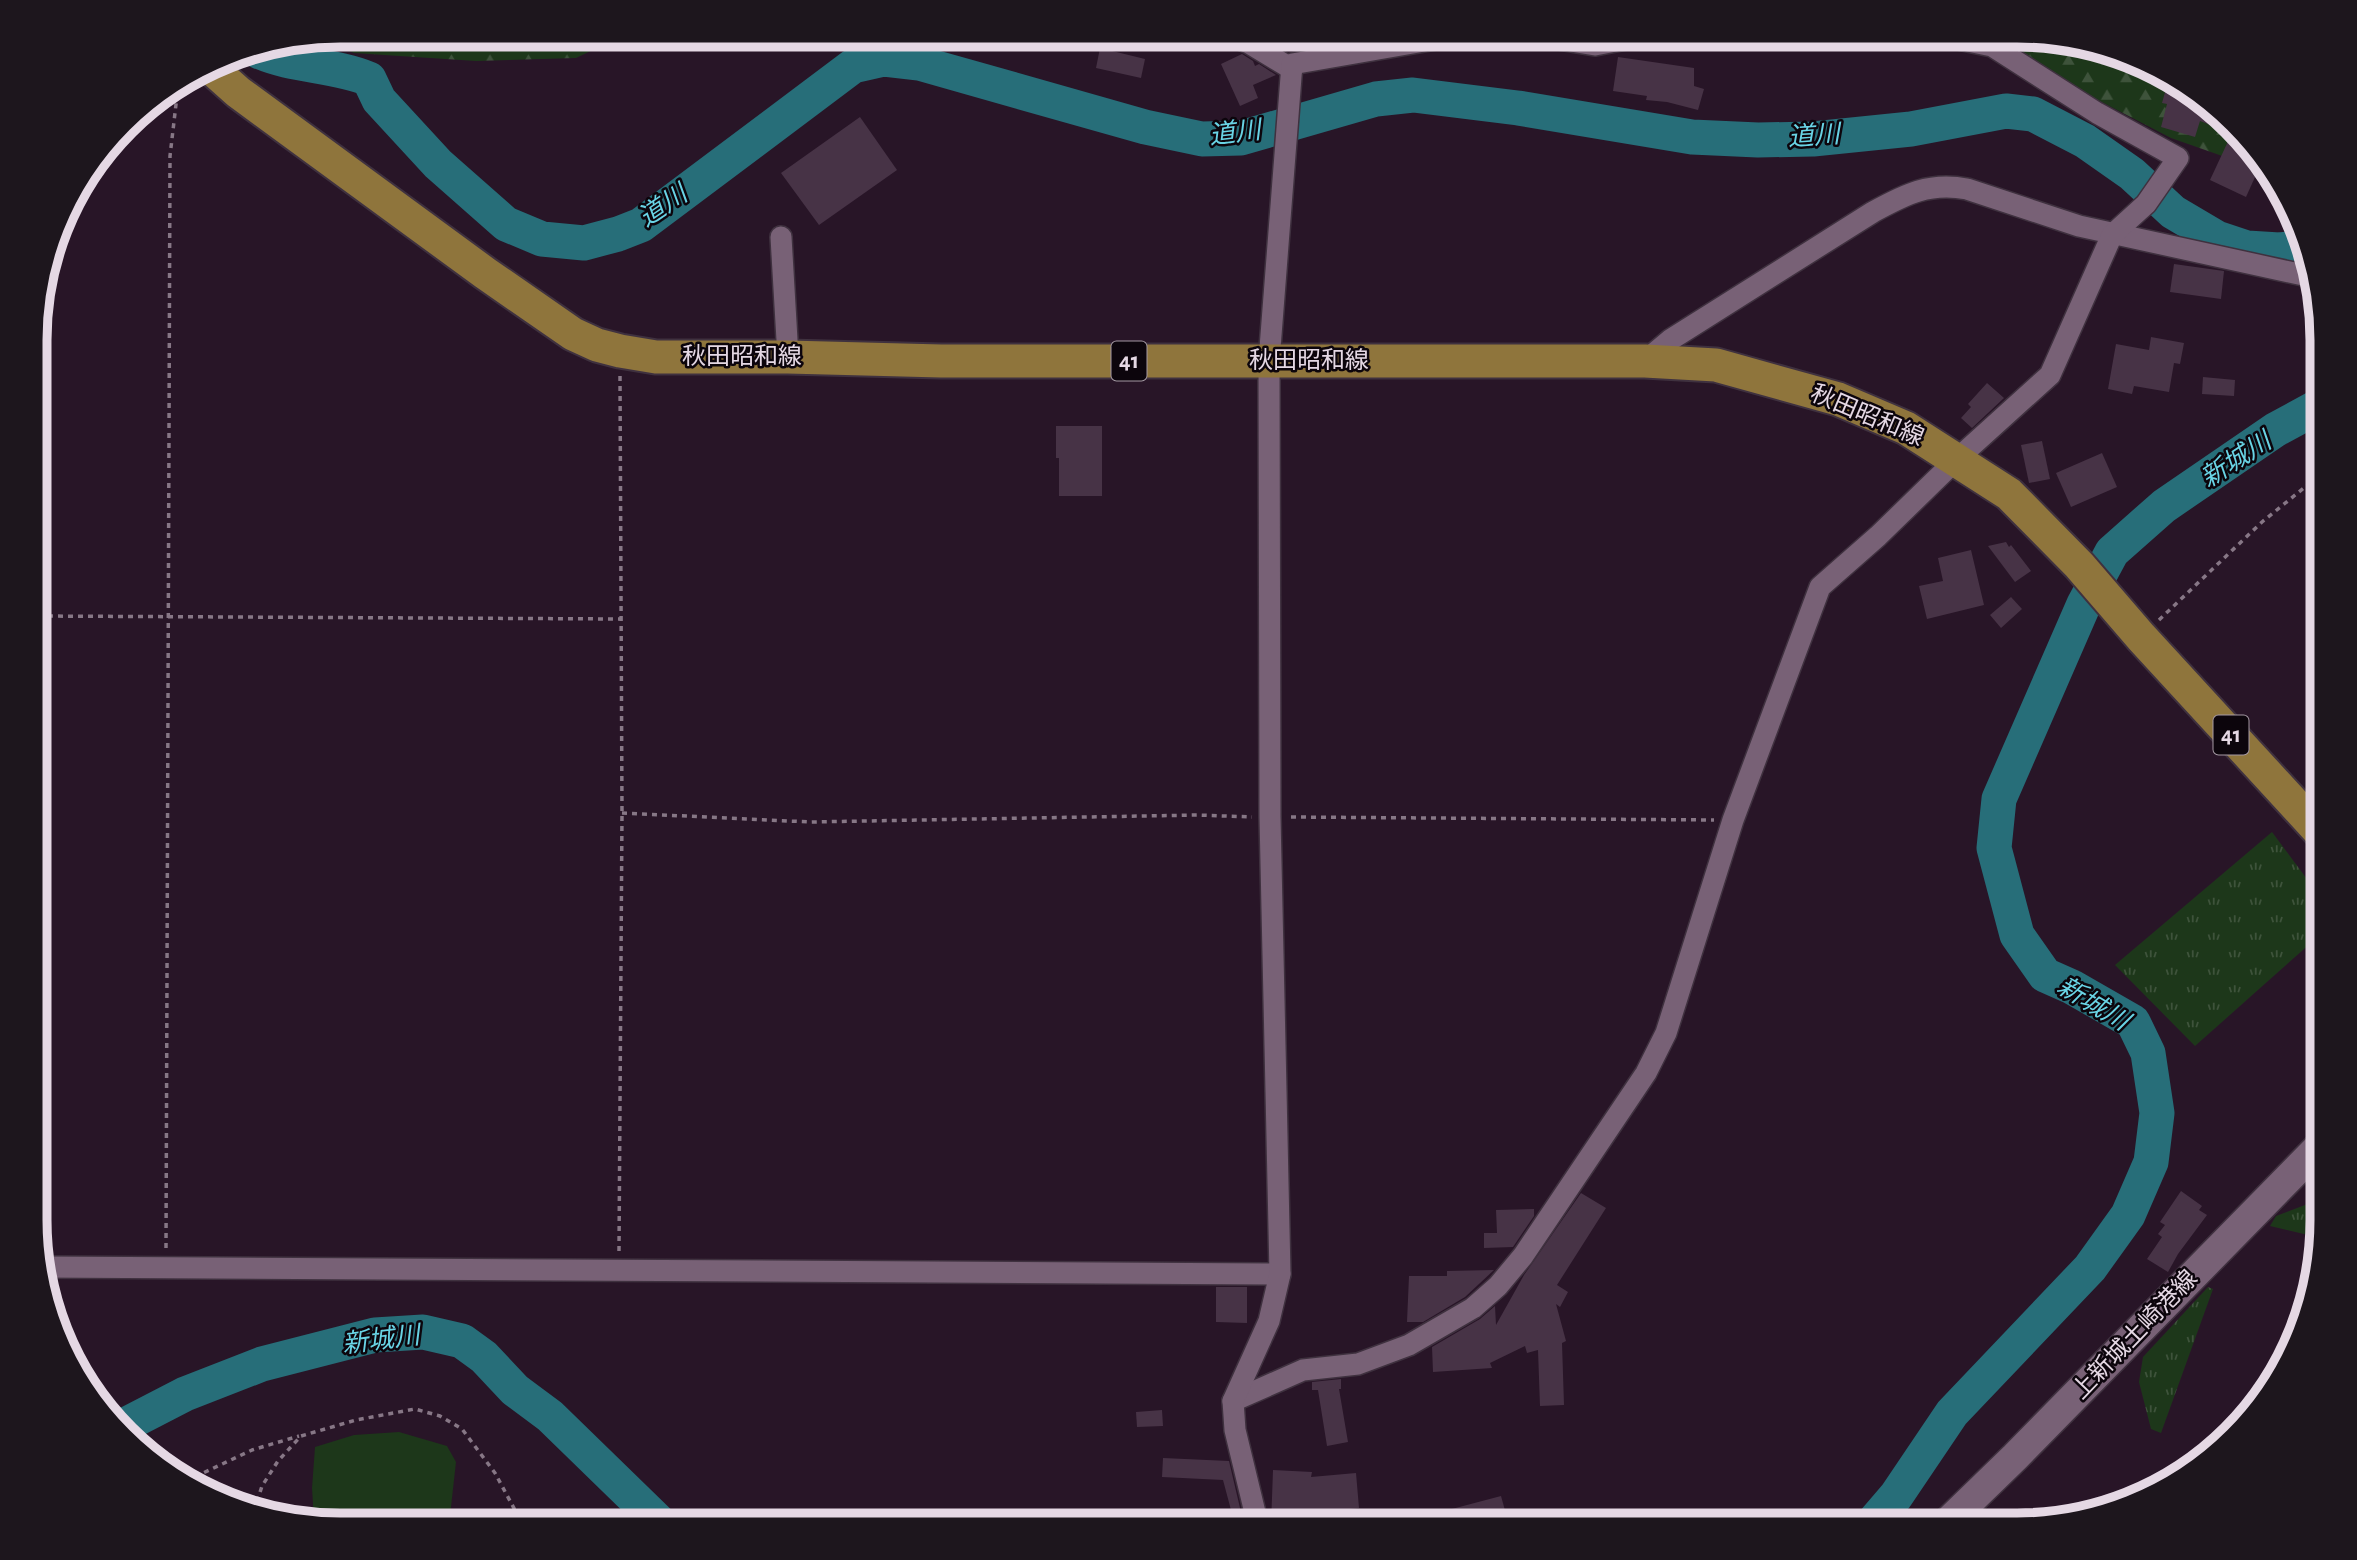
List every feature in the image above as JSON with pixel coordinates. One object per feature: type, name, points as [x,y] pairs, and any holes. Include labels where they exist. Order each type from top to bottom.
[{"type":"main road","name":"秋田昭和線","points":[[219,74],[238,92],[573,334],[597,345],[620,351],[656,357],[954,361],[1645,361],[1716,365],[1838,399],[1906,428],[2009,494],[2079,565],[2141,637],[2310,821]]},
{"type":"main road","name":"上新城土崎港線","points":[[1957,1513],[2310,1156]]},
{"type":"street","points":[[1256,47],[1292,69]]},
{"type":"street","points":[[1255,1513],[1235,1430],[1233,1401],[1269,1321],[1280,1274],[1270,817],[1269,360],[1292,64],[1390,47]]},
{"type":"street","points":[[1233,1401],[1303,1370],[1358,1364],[1409,1345],[1473,1308],[1499,1286],[1523,1256],[1646,1073],[1666,1033],[1733,820],[1820,587],[2050,375],[2112,234],[2146,204],[2178,158],[2097,113],[1994,47]]},
{"type":"street","points":[[1645,361],[1670,340],[1873,212],[1903,195],[1932,187],[1967,189],[2079,226],[2302,275]]},
{"type":"street","points":[[781,237],[788,357]]},
{"type":"street","points":[[51,1267],[1280,1274]]},
{"type":"path","points":[[166,1267],[170,156],[177,98]]},
{"type":"path","points":[[618,1270],[622,813],[620,351]]},
{"type":"path","points":[[2141,637],[2262,522],[2310,483]]},
{"type":"path","points":[[47,616],[621,619]]},
{"type":"path","points":[[622,813],[810,822],[1198,815],[1733,820]]},
{"type":"path","points":[[198,1476],[251,1450],[356,1420],[415,1409],[440,1416],[462,1429],[495,1473],[517,1513]]},
{"type":"path","points":[[257,1501],[262,1486],[278,1461],[301,1436]]},
{"type":"green space","points":[[340,47],[599,47],[576,58],[476,61],[354,53]]},
{"type":"green space","points":[[2007,47],[2055,50],[2093,57],[2146,77],[2210,120],[2252,166],[2171,138],[2040,70]]},
{"type":"green space","points":[[2272,832],[2310,883],[2310,944],[2195,1046],[2115,965]]},
{"type":"green space","points":[[2310,1023],[2310,1063],[2308,1061]]},
{"type":"green space","points":[[2310,1203],[2309,1235],[2270,1226],[2276,1216]]},
{"type":"green space","points":[[2208,1287],[2213,1289],[2161,1433],[2151,1429],[2139,1382],[2143,1357]]},
{"type":"green space","points":[[399,1432],[447,1446],[456,1462],[450,1513],[313,1511],[315,1447],[354,1435]]},
{"type":"building","points":[[1281,47],[1302,47],[1302,48],[1288,51]]},
{"type":"building","points":[[1100,48],[1145,59],[1141,78],[1096,68]]},
{"type":"building","points":[[1242,54],[1253,61],[1255,66],[1259,64],[1276,75],[1253,85],[1258,98],[1240,106],[1221,64]]},
{"type":"building","points":[[1618,57],[1694,68],[1694,86],[1704,89],[1698,110],[1646,100],[1647,96],[1613,91]]},
{"type":"building","points":[[2166,89],[2219,128],[2200,121],[2195,137],[2161,127],[2167,104],[2162,103]]},
{"type":"building","points":[[860,117],[897,170],[819,225],[781,173]]},
{"type":"building","points":[[2229,139],[2257,173],[2246,197],[2210,180]]},
{"type":"building","points":[[2174,264],[2224,271],[2221,299],[2170,292]]},
{"type":"building","points":[[2151,337],[2184,343],[2180,364],[2174,363],[2169,392],[2134,386],[2132,394],[2108,389],[2116,344],[2149,350]]},
{"type":"building","points":[[2203,377],[2235,380],[2234,396],[2202,394]]},
{"type":"building","points":[[1987,383],[2004,398],[1972,428],[1961,418],[1971,407],[1968,404]]},
{"type":"building","points":[[1056,426],[1102,426],[1102,496],[1059,496]]},
{"type":"building","points":[[2042,441],[2050,479],[2029,483],[2021,445]]},
{"type":"building","points":[[2102,453],[2117,487],[2071,507],[2056,473]]},
{"type":"building","points":[[2006,542],[2031,571],[2015,582],[1988,546]]},
{"type":"building","points":[[1971,550],[1984,605],[1927,619],[1919,586],[1943,581],[1938,558]]},
{"type":"building","points":[[2011,597],[2022,609],[2001,628],[1990,615]]},
{"type":"building","points":[[2181,1191],[2202,1206],[2199,1210],[2207,1215],[2168,1272],[2147,1259],[2162,1237],[2158,1234],[2165,1225],[2160,1222]]},
{"type":"building","points":[[1581,1193],[1606,1208],[1557,1285],[1568,1292],[1560,1307],[1556,1304],[1566,1341],[1562,1343],[1564,1405],[1540,1406],[1538,1350],[1527,1353],[1525,1346],[1490,1363],[1492,1368],[1433,1372],[1432,1347],[1480,1319],[1495,1306],[1496,1325],[1524,1275]]},
{"type":"building","points":[[1534,1209],[1534,1216],[1513,1247],[1484,1248],[1484,1233],[1497,1233],[1496,1210]]},
{"type":"building","points":[[1494,1270],[1465,1297],[1423,1322],[1407,1322],[1409,1276],[1447,1276],[1447,1271]]},
{"type":"building","points":[[1216,1287],[1247,1287],[1247,1323],[1216,1322]]},
{"type":"building","points":[[1341,1379],[1339,1389],[1348,1442],[1327,1446],[1318,1390],[1312,1390],[1312,1382]]},
{"type":"building","points":[[1162,1410],[1163,1426],[1137,1427],[1136,1412]]},
{"type":"building","points":[[1163,1458],[1229,1461],[1241,1513],[1232,1513],[1223,1480],[1162,1477]]},
{"type":"building","points":[[1273,1470],[1312,1472],[1311,1477],[1356,1473],[1359,1508],[1331,1513],[1271,1513]]},
{"type":"building","points":[[1501,1496],[1506,1513],[1437,1513]]},
{"type":"waterway","name":"道川","points":[[270,56],[369,79],[379,100],[438,164],[506,224],[542,239],[584,243],[641,225],[853,66],[884,59],[919,63],[1145,127],[1202,139],[1241,138],[1376,99],[1413,95],[1518,108],[1692,137],[1758,140],[1813,139],[1911,129],[2006,111],[2033,114],[2085,141],[2132,174],[2173,212],[2217,238],[2247,248],[2295,248]]},
{"type":"waterway","name":"新城川","points":[[1881,1513],[1896,1496],[1952,1413],[2090,1268],[2128,1215],[2151,1162],[2157,1113],[2148,1053],[2133,1022],[2072,987],[2045,975],[2017,935],[1994,848],[1999,799],[2084,604],[2112,552],[2164,506],[2275,430],[2310,411]]},
{"type":"waterway","name":"新城川","points":[[129,1423],[185,1394],[262,1364],[375,1335],[423,1332],[462,1341],[484,1357],[515,1390],[550,1416],[650,1513]]}]
